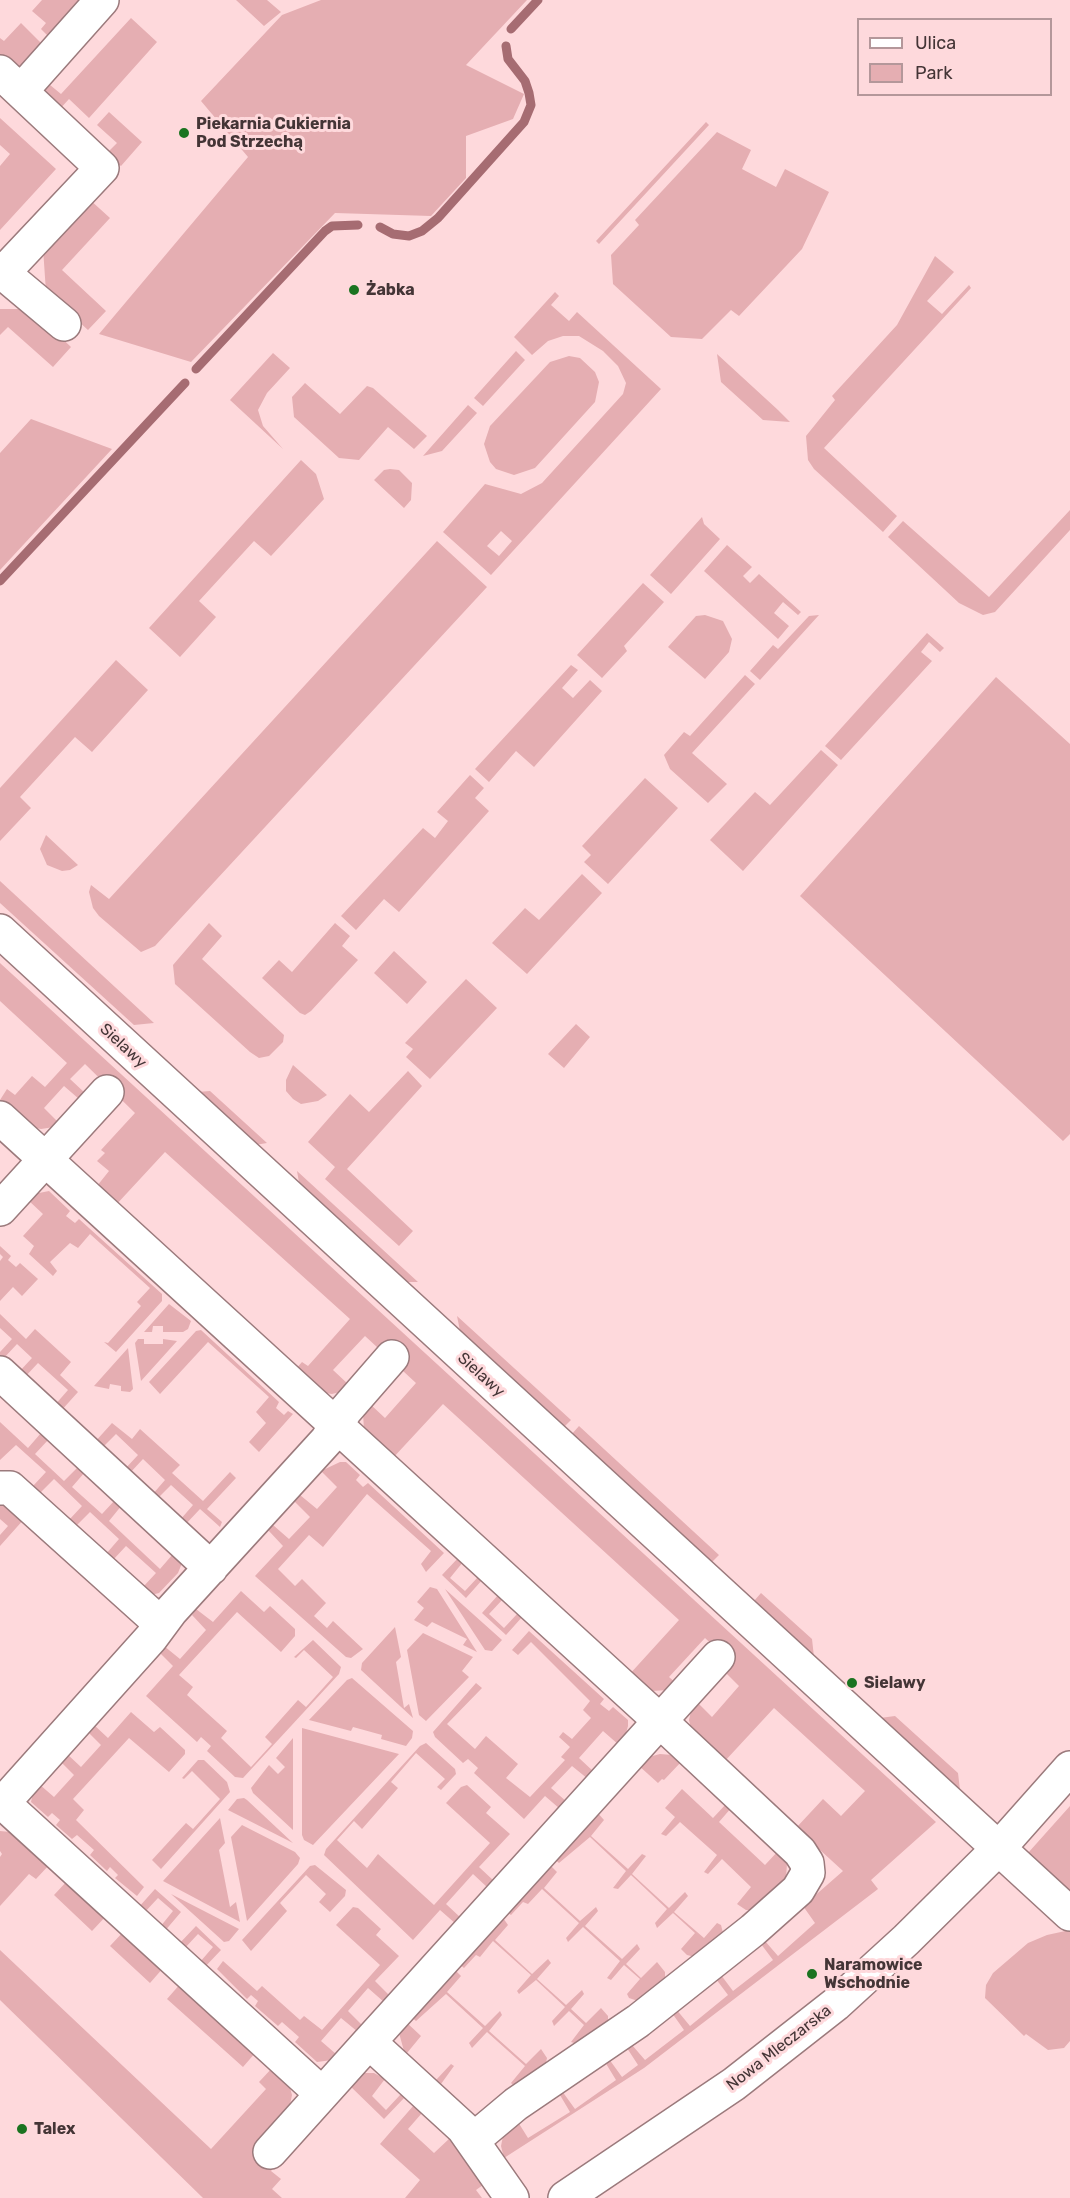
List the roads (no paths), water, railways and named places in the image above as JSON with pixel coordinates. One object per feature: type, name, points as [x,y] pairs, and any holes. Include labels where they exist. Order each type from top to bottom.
[{"type":"street","points":[[64,324],[1,274],[102,168],[10,82],[102,0]]},
{"type":"street","name":"Sielawy","points":[[0,931],[1070,1914]]},
{"type":"street","points":[[0,1209],[107,1092]]},
{"type":"street","points":[[0,1118],[660,1721],[800,1852],[807,1863],[808,1874],[789,1899],[629,2027],[516,2104],[473,2140]]},
{"type":"street","points":[[321,2093],[1,1804],[327,1440],[345,1411],[392,1358]]},
{"type":"street","points":[[0,1373],[211,1568]]},
{"type":"street","points":[[0,1488],[10,1488],[161,1624]]},
{"type":"street","points":[[270,2152],[321,2093],[718,1658]]},
{"type":"street","name":"Nowa Mleczarska","points":[[565,2198],[734,2084],[836,2004],[906,1940],[998,1849],[1070,1768]]},
{"type":"street","points":[[369,2042],[473,2140],[512,2198]]},
{"type":"waterway","points":[[511,29],[538,0]]},
{"type":"waterway","points":[[380,227],[393,234],[409,236],[422,231],[438,218],[524,122],[531,105],[529,93],[525,81],[508,59],[506,46]]},
{"type":"waterway","points":[[196,369],[325,231],[332,226],[358,225]]},
{"type":"waterway","points":[[0,581],[185,383]]},
{"type":"place","name":"Piekarnia Cukiernia Pod Strzechą","points":[[184,133]]},
{"type":"place","name":"Żabka","points":[[354,290]]},
{"type":"place","name":"Sielawy","points":[[852,1683]]},
{"type":"place","name":"Naramowice Wschodnie","points":[[812,1974]]},
{"type":"place","name":"Talex","points":[[22,2129]]}]
